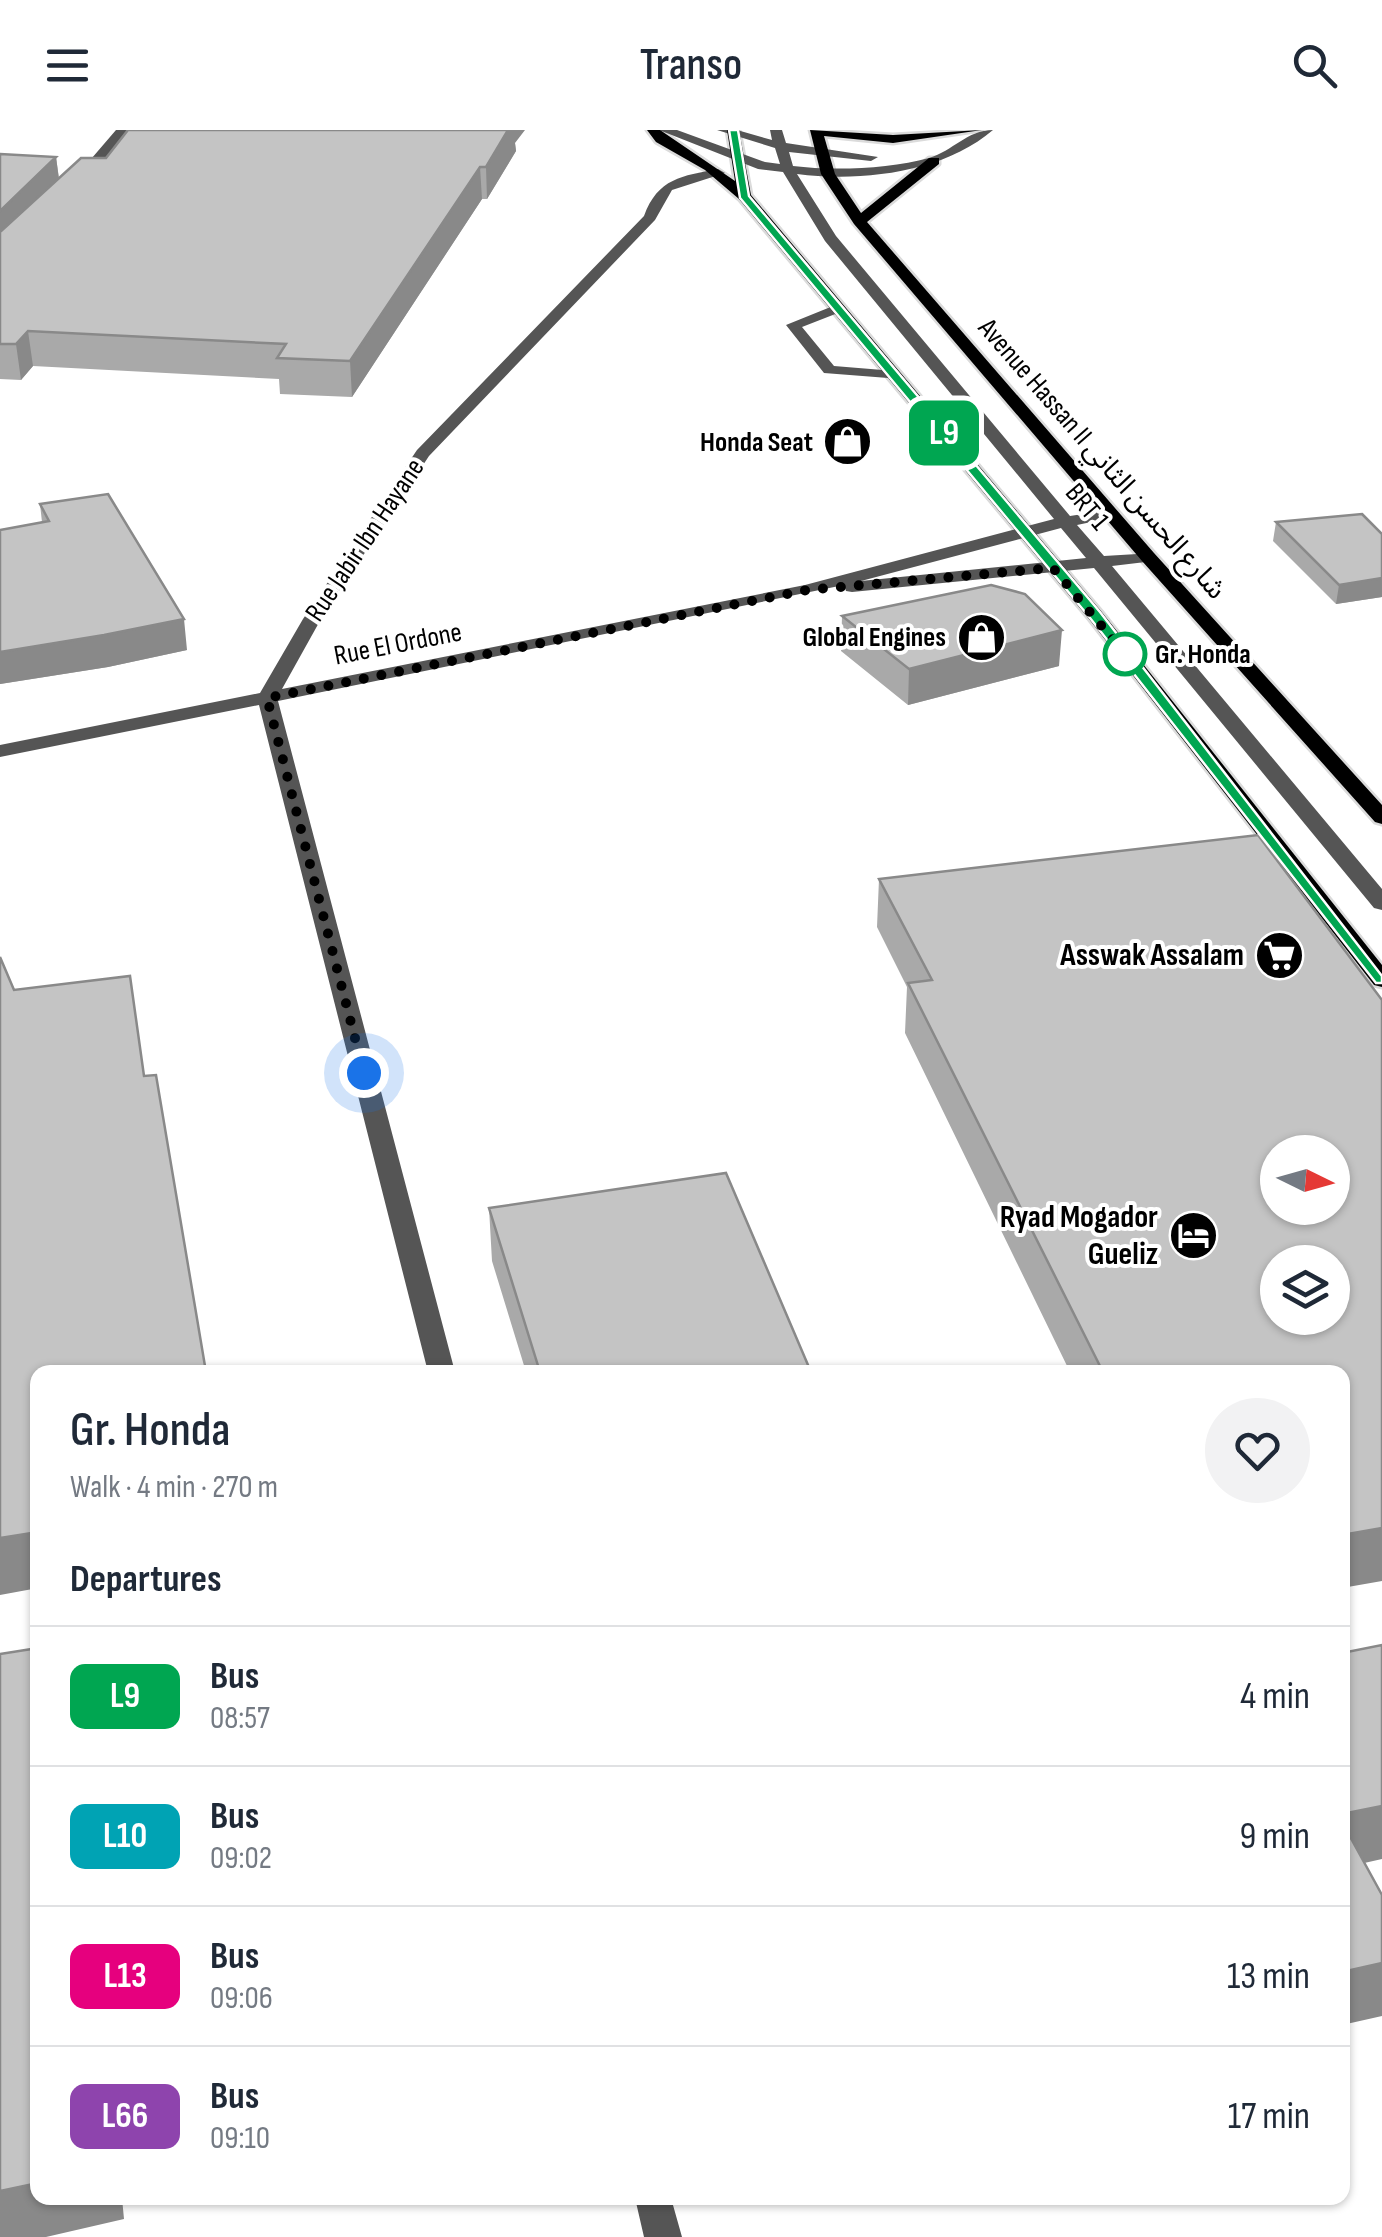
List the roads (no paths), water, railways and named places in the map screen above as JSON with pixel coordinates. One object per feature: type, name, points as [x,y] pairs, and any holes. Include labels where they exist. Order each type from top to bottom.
[{"type":"main road","points":[[652,130],[661,140],[718,173],[744,196],[1024,530],[1382,980]]},
{"type":"main road","points":[[816,131],[893,139],[976,130]]},
{"type":"main road","points":[[730,131],[744,196]]},
{"type":"main road","name":"Avenue Hassan II شارع الحسن الثاني","points":[[816,131],[828,174],[859,221],[1148,558],[1382,818]]},
{"type":"main road","points":[[859,221],[934,161]]},
{"type":"street","points":[[63,198],[123,130]]},
{"type":"street","points":[[665,130],[738,158],[788,170],[828,174],[934,161],[987,130]]},
{"type":"street","points":[[730,131],[777,138],[820,155],[877,157],[950,152]]},
{"type":"street","name":"BRT 1","points":[[777,138],[788,170],[830,238],[1382,903]]},
{"type":"street","name":"Rue Jabir Ibn Hayane","points":[[267,698],[312,620],[423,453],[650,217],[658,192],[672,182],[718,173]]},
{"type":"street","points":[[838,308],[793,325],[829,370],[895,376]]},
{"type":"street","name":"Rue El Ordone","points":[[0,751],[807,590],[1024,530],[1109,513]]},
{"type":"street","name":"Rue El Ordone","points":[[807,590],[1148,558]]},
{"type":"street","points":[[267,698],[438,1365]]},
{"type":"street","points":[[655,2205],[663,2237]]},
{"type":"place","name":"Honda Seat","points":[[848,442]]},
{"type":"place","name":"Global Engines","points":[[981,637]]},
{"type":"place","name":"Gr. Honda","points":[[1125,654]]},
{"type":"place","name":"Asswak Assalam","points":[[1279,955]]},
{"type":"place","name":"Ryad Mogador Gueliz","points":[[1193,1235]]}]
